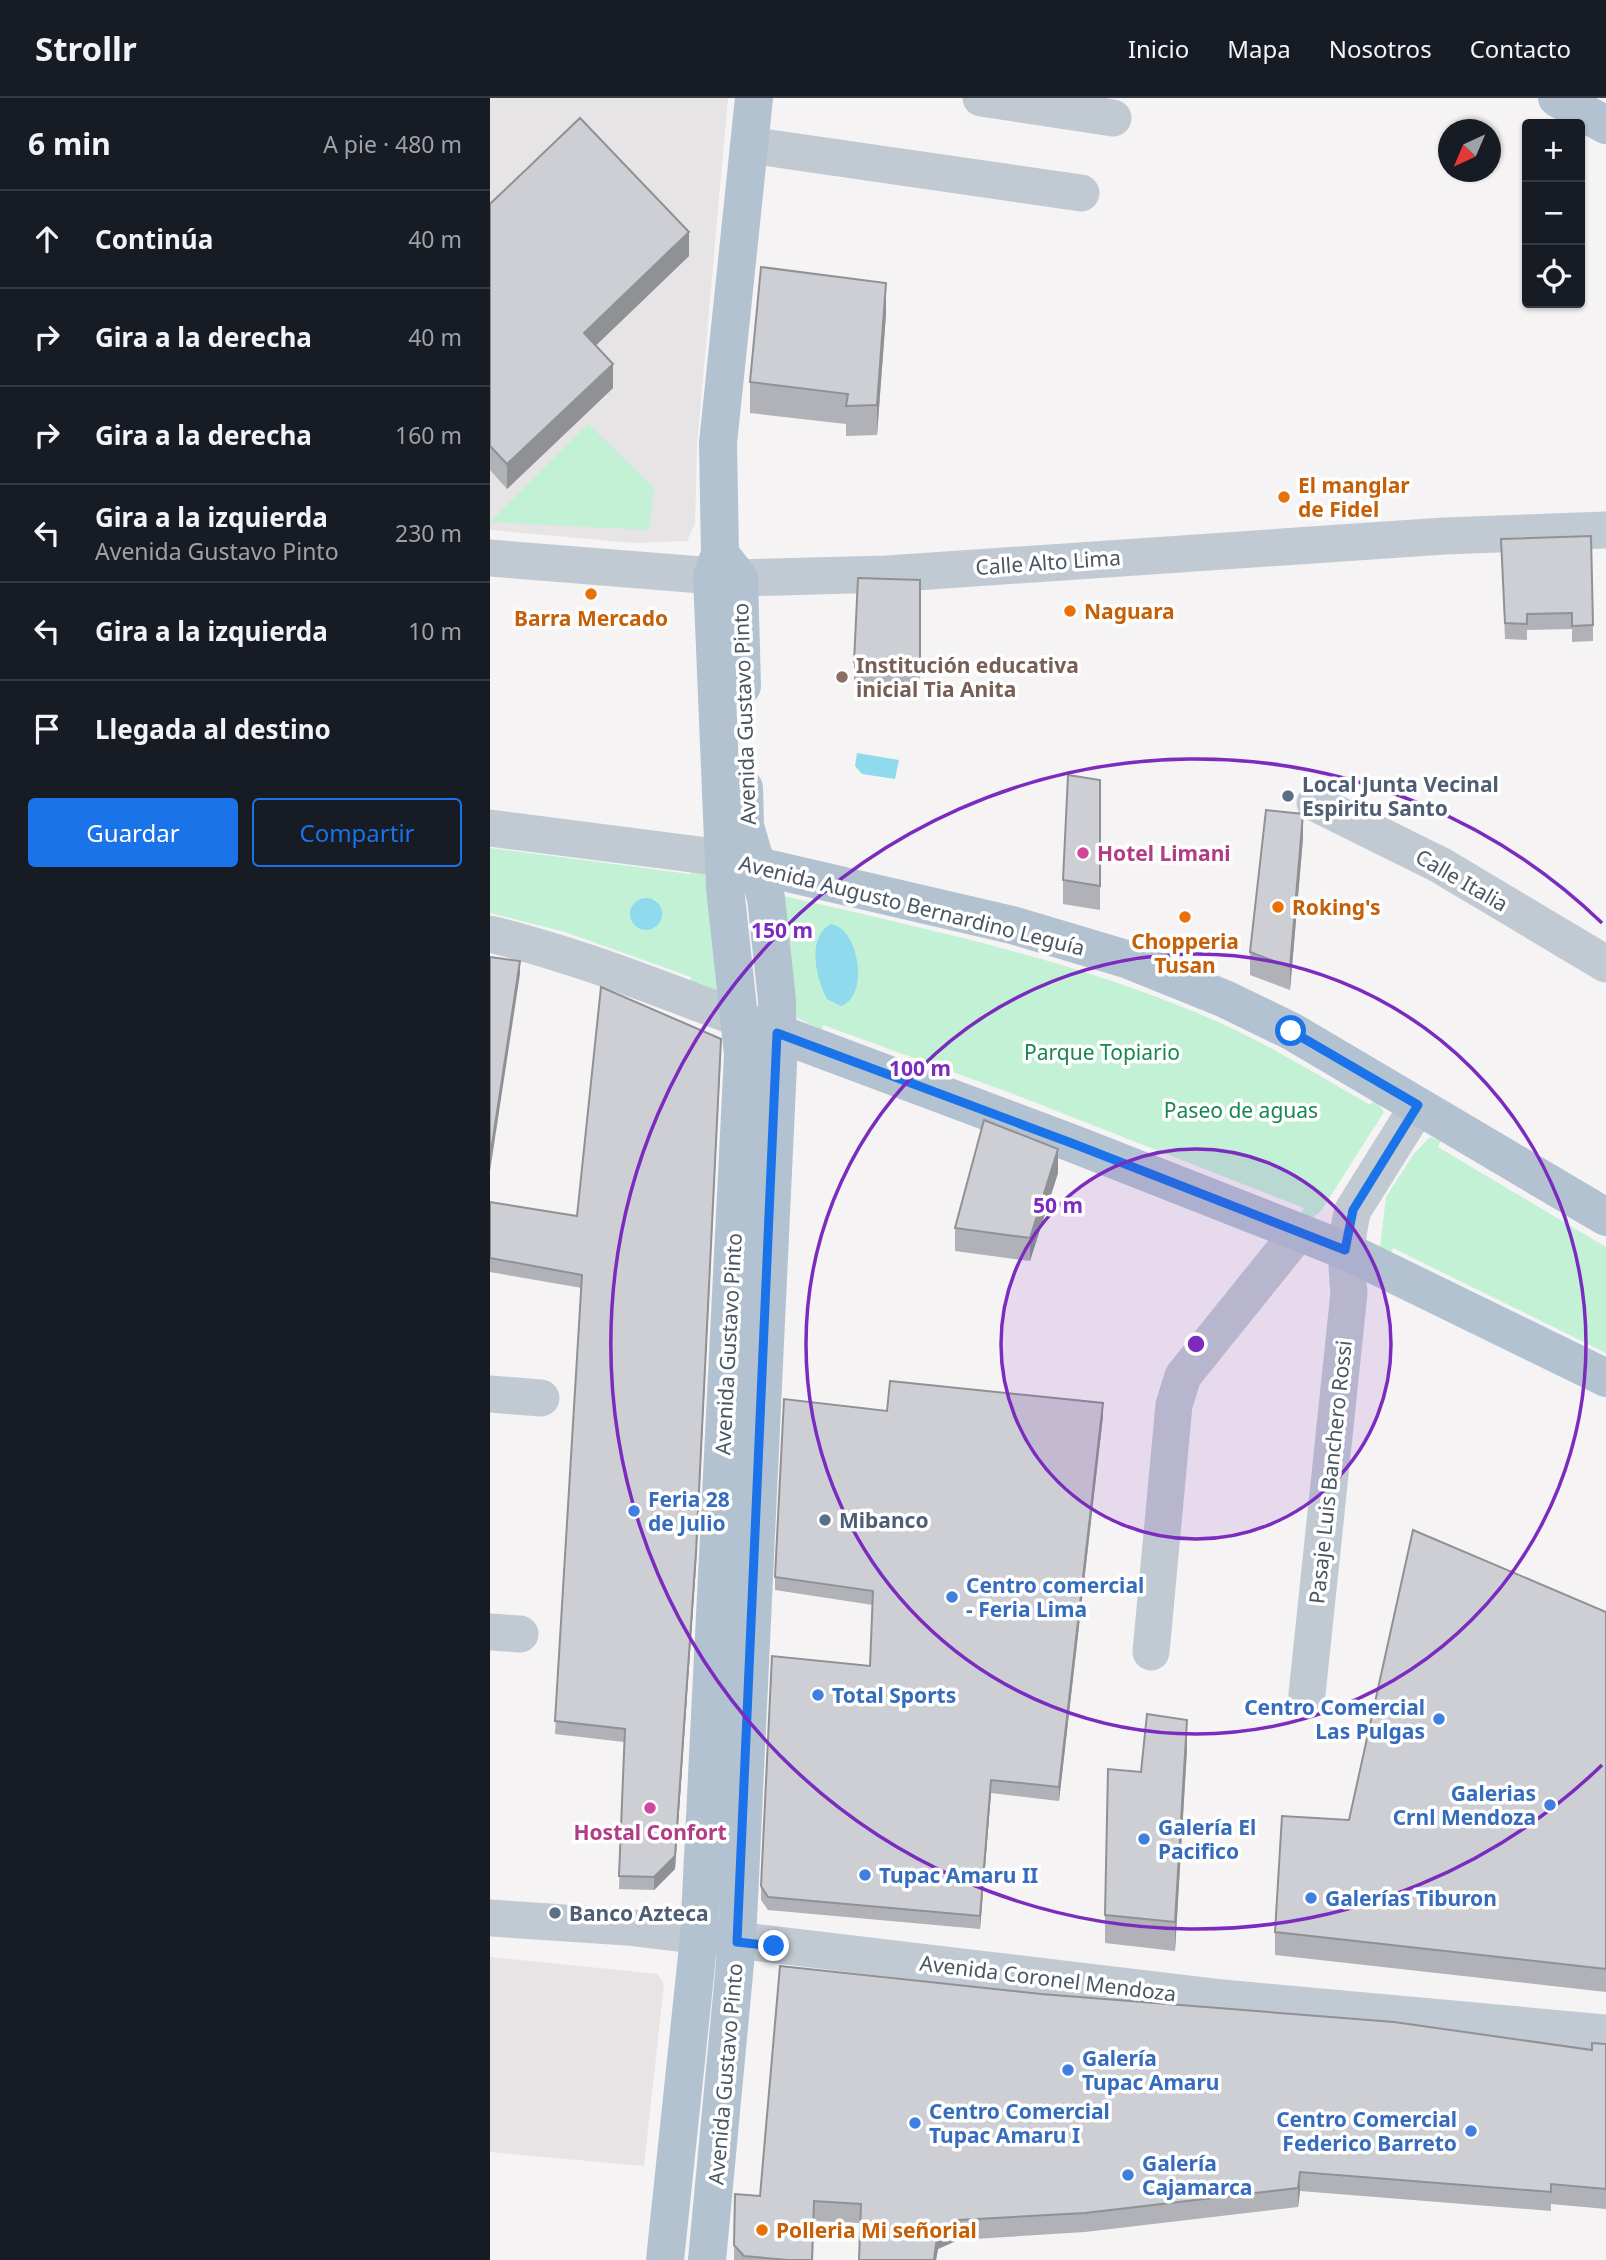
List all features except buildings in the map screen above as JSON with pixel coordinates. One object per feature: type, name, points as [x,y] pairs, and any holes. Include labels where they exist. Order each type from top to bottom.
[{"type":"main road","name":"Avenida Gustavo Pinto","points":[[664,2260],[699,1937],[743,1054],[741,1019],[733,978],[741,862],[718,443],[754,98]]},
{"type":"main road","points":[[1557,98],[1606,125]]},
{"type":"main road","name":"Avenida Gustavo Pinto","points":[[707,2260],[737,1942],[777,1033],[777,1000],[766,898],[741,862]]},
{"type":"main road","name":"Avenida Augusto Bernardino Leguía","points":[[741,862],[1012,925],[1126,959],[1226,999],[1269,1020],[1418,1105],[1606,1217]]},
{"type":"main road","points":[[741,1019],[1074,1144],[1345,1250],[1606,1378]]},
{"type":"street","points":[[982,98],[1113,118]]},
{"type":"street","points":[[749,145],[1081,193]]},
{"type":"street","name":"Calle Alto Lima","points":[[490,558],[724,570],[887,574],[1444,536],[1606,530]]},
{"type":"street","name":"Calle Italia","points":[[1315,803],[1440,865],[1606,964]]},
{"type":"street","name":"Avenida Augusto Bernardino Leguía","points":[[490,828],[741,862]]},
{"type":"street","points":[[490,934],[549,948],[616,970],[741,1019]]},
{"type":"street","name":"Pasaje Luis Banchero Rossi","points":[[1307,1694],[1349,1293],[1345,1250],[1353,1210],[1418,1105]]},
{"type":"street","points":[[1151,1652],[1174,1405],[1183,1376],[1298,1233]]},
{"type":"street","points":[[490,1394],[541,1398]]},
{"type":"street","name":"Avenida Coronel Mendoza","points":[[490,1918],[627,1927],[1223,1998],[1606,2033]]},
{"type":"shaded area","points":[[490,98],[728,98],[697,445],[695,524],[687,541],[634,543],[490,530]]},
{"type":"shaded area","points":[[490,1957],[658,1974],[664,1984],[644,2166],[490,2152]]},
{"type":"green space","points":[[588,424],[654,488],[649,530],[490,522]]},
{"type":"green space","points":[[490,848],[690,874],[693,871],[705,873],[720,991],[689,986],[691,977],[565,932],[490,913]]},
{"type":"green space","name":"Parque Topiario","points":[[784,896],[996,946],[1151,995],[1245,1035],[1370,1105],[1375,1099],[1384,1112],[1321,1211],[1312,1218],[1300,1216],[1304,1208],[1016,1095],[823,1025],[822,1030],[797,1018]]},
{"type":"green space","points":[[1430,1137],[1441,1141],[1438,1147],[1606,1247],[1606,1353],[1393,1248],[1390,1254],[1380,1247],[1386,1197],[1413,1155]]},
{"type":"water","points":[[857,753],[899,760],[895,779],[862,774],[855,766]]},
{"type":"water","points":[[646,898],[657,903],[662,914],[657,925],[646,930],[635,925],[630,914],[635,903]]},
{"type":"water","points":[[831,924],[841,928],[848,937],[857,963],[856,990],[850,1000],[841,1006],[827,999],[817,970],[818,938]]},
{"type":"place","name":"El manglar de Fidel","points":[[1284,497]]},
{"type":"place","name":"Barra Mercado","points":[[591,594]]},
{"type":"place","name":"Naguara","points":[[1070,611]]},
{"type":"place","name":"Institución educativa inicial Tia Anita","points":[[842,677]]},
{"type":"place","name":"Local Junta Vecinal Espiritu Santo","points":[[1288,796]]},
{"type":"place","name":"Hotel Limani","points":[[1083,853]]},
{"type":"place","name":"Roking's","points":[[1278,907]]},
{"type":"place","name":"Chopperia Tusan","points":[[1185,917]]},
{"type":"place","name":"Feria 28 de Julio","points":[[634,1511]]},
{"type":"place","name":"Mibanco","points":[[825,1520]]},
{"type":"place","name":"Centro comercial - Feria Lima","points":[[952,1597]]},
{"type":"place","name":"Total Sports","points":[[818,1695]]},
{"type":"place","name":"Centro Comercial Las Pulgas","points":[[1439,1719]]},
{"type":"place","name":"Galerias Crnl Mendoza","points":[[1550,1805]]},
{"type":"place","name":"Hostal Confort","points":[[650,1808]]},
{"type":"place","name":"Galería El Pacifico","points":[[1144,1839]]},
{"type":"place","name":"Tupac Amaru II","points":[[865,1875]]},
{"type":"place","name":"Galerías Tiburon","points":[[1311,1898]]},
{"type":"place","name":"Banco Azteca","points":[[555,1913]]},
{"type":"place","name":"Galería Tupac Amaru","points":[[1068,2070]]},
{"type":"place","name":"Centro Comercial Tupac Amaru I","points":[[915,2123]]},
{"type":"place","name":"Centro Comercial Federico Barreto","points":[[1471,2131]]},
{"type":"place","name":"Galería Cajamarca","points":[[1128,2175]]},
{"type":"place","name":"Polleria Mi señorial","points":[[762,2230]]},
{"type":"route","points":[[774,1946],[737,1942],[778,1064],[777,1033],[1074,1144],[1345,1250],[1353,1210],[1418,1105],[1291,1031]]},
{"type":"park label","name":"Paseo de aguas","points":[[1241,1110]]}]
